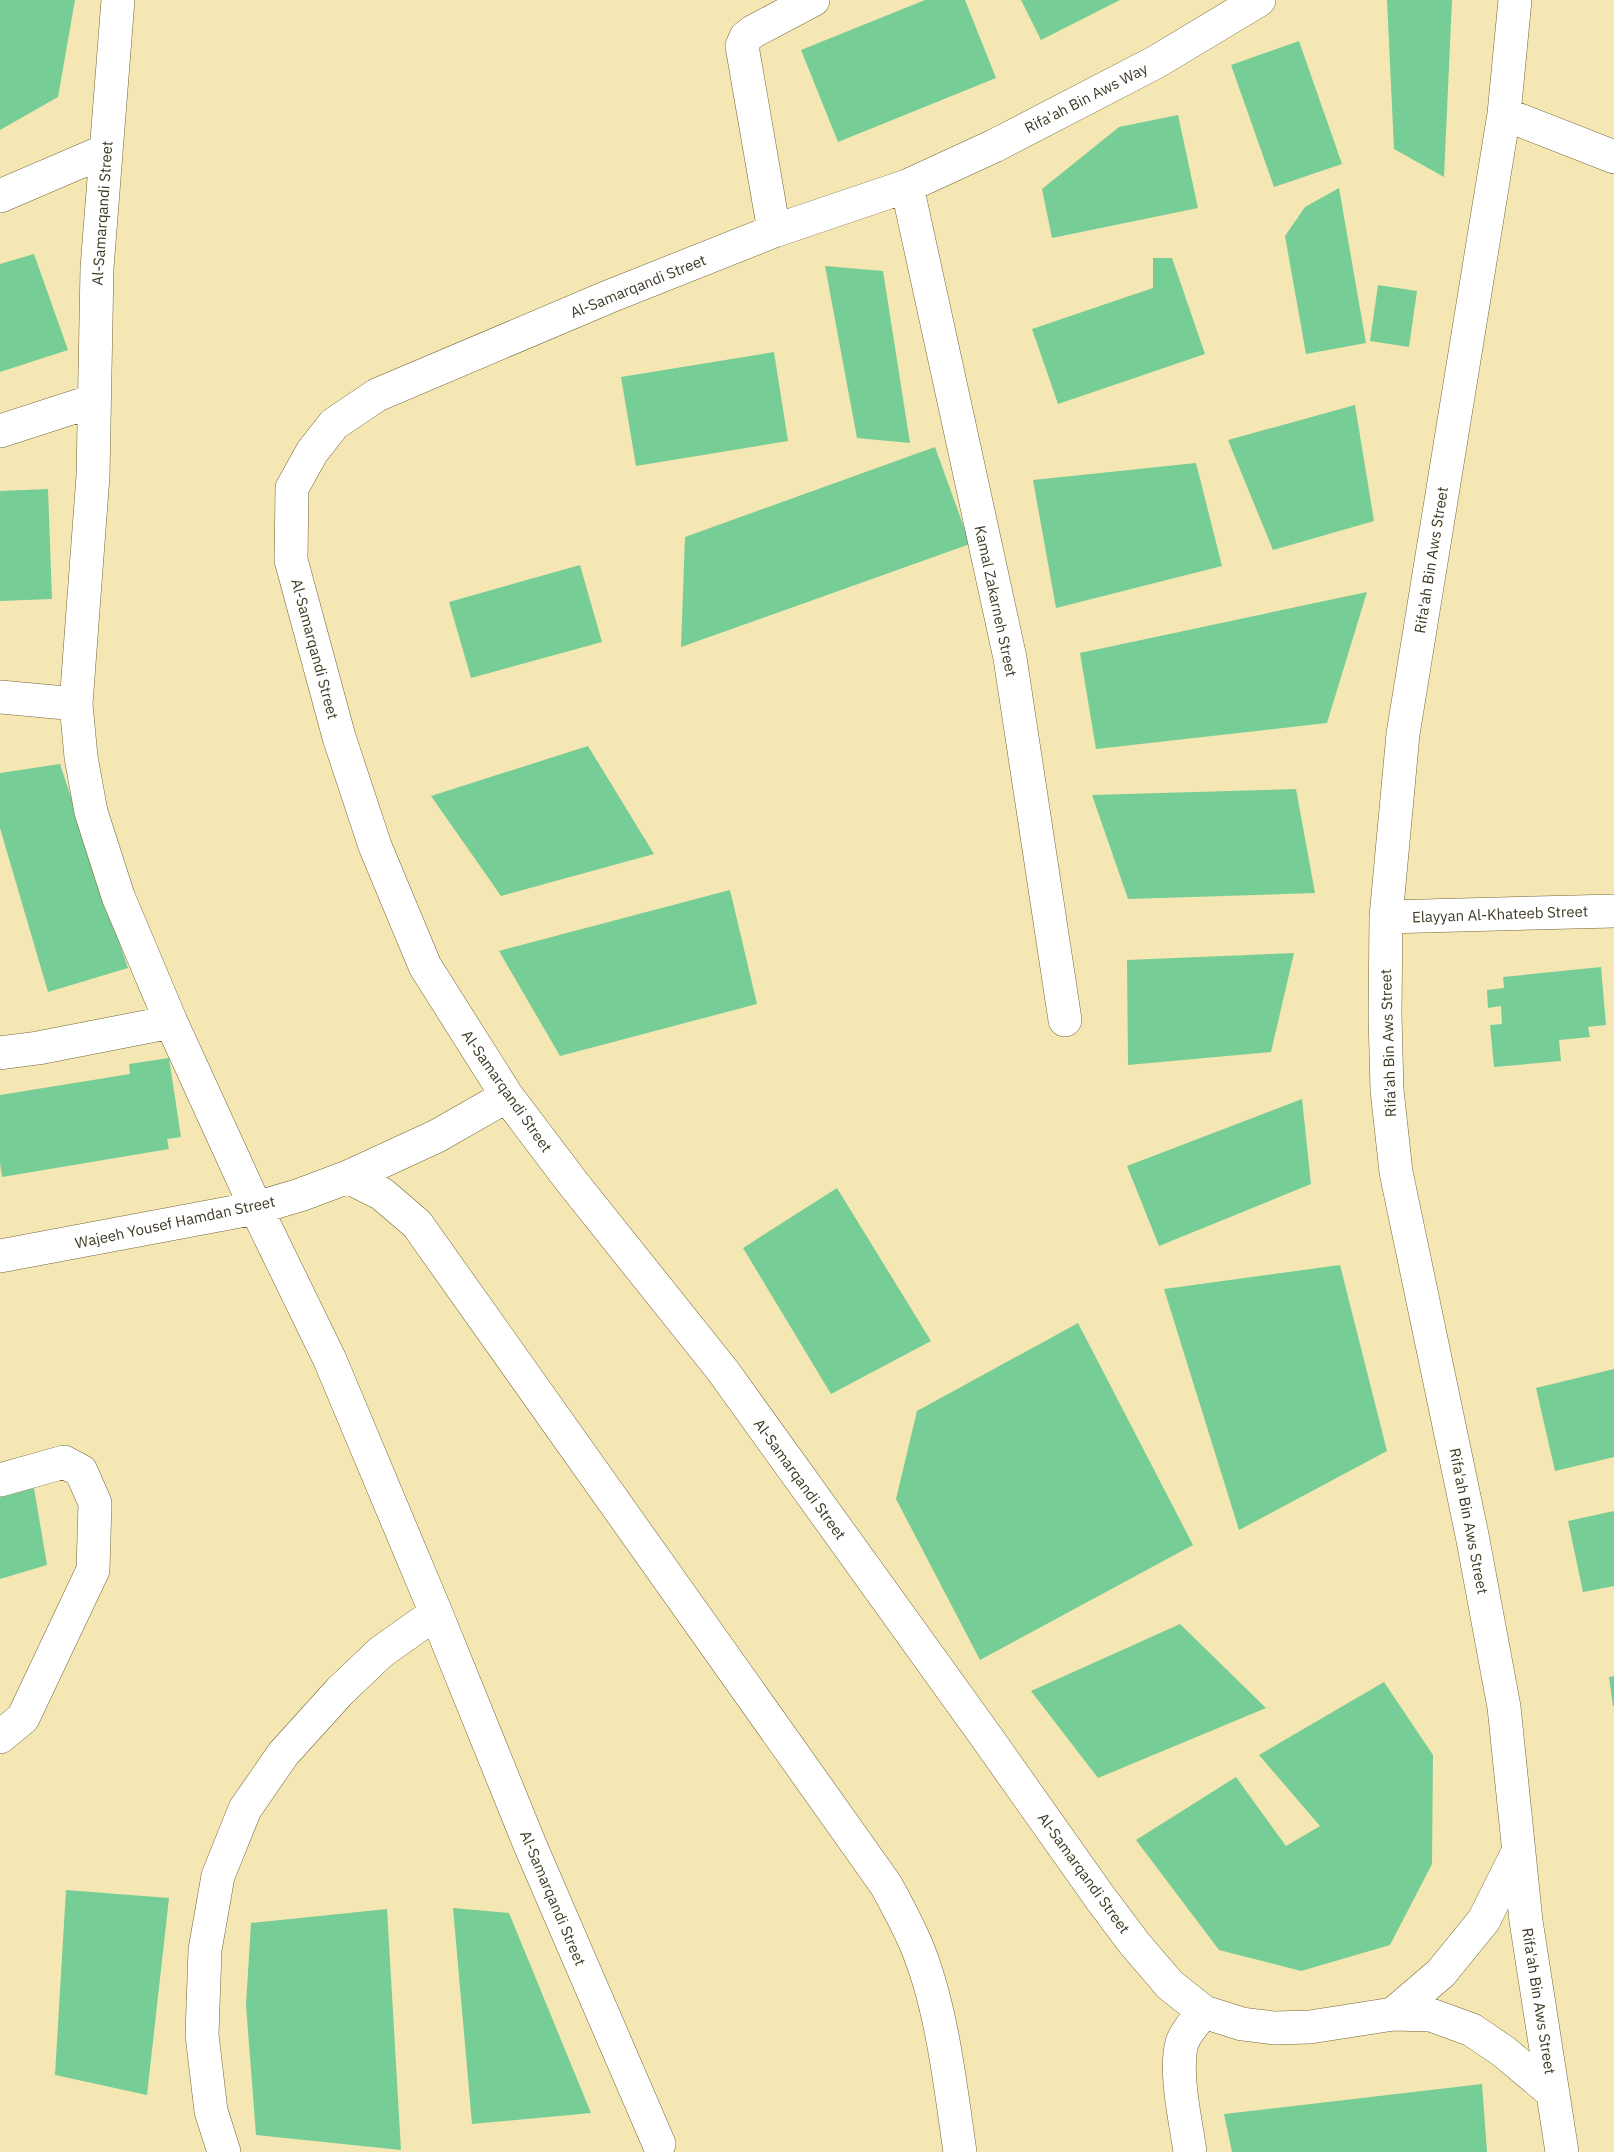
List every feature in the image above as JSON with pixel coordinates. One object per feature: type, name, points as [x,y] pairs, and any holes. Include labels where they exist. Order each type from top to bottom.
[{"type":"street","name":"Al-Samarqandi Street","points":[[118,0],[97,268],[93,476],[76,704],[81,758],[91,812],[118,896],[171,1022],[256,1208],[330,1360],[539,1867],[659,2144]]},
{"type":"street","points":[[774,231],[742,46],[746,37],[754,31],[813,0]]},
{"type":"street","name":"Rifa'ah Bin Aws Way","points":[[907,186],[994,146],[1156,63],[1259,0]]},
{"type":"street","name":"Rifa'ah Bin Aws Street","points":[[1515,0],[1504,114],[1403,734],[1386,917],[1385,1015],[1387,1090],[1396,1172],[1431,1331],[1503,1707],[1526,1920],[1562,2152]]},
{"type":"street","points":[[1504,114],[1614,157]]},
{"type":"street","points":[[0,196],[105,151]]},
{"type":"street","name":"Al-Samarqandi Street","points":[[907,186],[774,231],[608,297],[377,395],[334,424],[312,452],[292,488],[291,560],[339,737],[375,846],[425,966],[507,1096],[572,1182],[723,1371],[1101,1899],[1170,1985],[1204,2012],[1242,2024],[1274,2028],[1310,2027],[1393,2014],[1431,2014],[1472,2030],[1503,2051],[1553,2093]]},
{"type":"street","name":"Kamal Zakarneh Street","points":[[907,186],[1010,658],[1065,1020]]},
{"type":"street","points":[[0,431],[93,401]]},
{"type":"street","points":[[0,697],[76,704]]},
{"type":"street","name":"Elayyan Al-Khateeb Street","points":[[1386,917],[1614,910]]},
{"type":"street","points":[[0,1053],[38,1048],[171,1022]]},
{"type":"street","name":"Wajeeh Yousef Hamdan Street","points":[[0,1256],[256,1208],[348,1177],[437,1136],[507,1096]]},
{"type":"street","points":[[348,1177],[382,1194],[417,1224],[886,1885],[915,1943],[927,1981],[945,2050],[960,2152]]},
{"type":"street","points":[[0,1480],[64,1462],[81,1471],[95,1503],[93,1570],[23,1719],[0,1737]]},
{"type":"street","points":[[224,2152],[212,2111],[202,2035],[205,1950],[218,1876],[240,1820],[245,1809],[283,1754],[340,1691],[381,1652],[436,1613]]},
{"type":"street","points":[[1393,2014],[1441,1973],[1484,1920],[1520,1849]]},
{"type":"street","points":[[1190,2152],[1180,2091],[1182,2043],[1189,2029],[1204,2012]]},
{"type":"building","points":[[0,0],[75,0],[58,97],[0,130]]},
{"type":"building","points":[[925,0],[965,0],[996,78],[838,142],[801,50]]},
{"type":"building","points":[[1021,0],[1120,0],[1041,40]]},
{"type":"building","points":[[1387,0],[1452,0],[1444,177],[1394,149]]},
{"type":"building","points":[[1299,41],[1342,164],[1274,187],[1231,65]]},
{"type":"building","points":[[1178,115],[1198,208],[1052,238],[1042,189],[1119,127]]},
{"type":"building","points":[[1339,188],[1366,343],[1306,354],[1285,236],[1305,207]]},
{"type":"building","points":[[34,254],[68,350],[0,372],[0,264]]},
{"type":"building","points":[[1153,258],[1172,258],[1205,354],[1058,404],[1032,329],[1153,288]]},
{"type":"building","points":[[825,266],[883,271],[910,443],[857,438]]},
{"type":"building","points":[[1378,285],[1417,291],[1409,347],[1370,341]]},
{"type":"building","points":[[774,352],[788,441],[636,466],[621,377]]},
{"type":"building","points":[[1355,405],[1374,521],[1273,550],[1228,440]]},
{"type":"building","points":[[935,447],[970,544],[681,647],[685,537]]},
{"type":"building","points":[[1196,463],[1222,566],[1056,608],[1033,480]]},
{"type":"building","points":[[48,489],[52,599],[0,601],[0,491]]},
{"type":"building","points":[[580,565],[602,642],[471,678],[449,602]]},
{"type":"building","points":[[1367,592],[1327,723],[1096,749],[1080,653]]},
{"type":"building","points":[[588,746],[654,854],[501,896],[431,796]]},
{"type":"building","points":[[60,764],[128,968],[48,992],[0,828],[0,773]]},
{"type":"building","points":[[1296,789],[1315,893],[1128,899],[1092,795]]},
{"type":"building","points":[[730,890],[757,1004],[560,1056],[499,951]]},
{"type":"building","points":[[1294,953],[1271,1052],[1128,1065],[1127,960]]},
{"type":"building","points":[[1601,967],[1606,1025],[1588,1027],[1590,1037],[1559,1040],[1561,1061],[1494,1067],[1490,1025],[1502,1024],[1501,1006],[1488,1008],[1487,990],[1504,988],[1503,977]]},
{"type":"building","points":[[169,1058],[181,1137],[167,1139],[169,1149],[2,1177],[0,1095],[130,1074],[129,1064]]},
{"type":"building","points":[[1302,1099],[1311,1184],[1159,1246],[1127,1166]]},
{"type":"building","points":[[837,1188],[931,1341],[831,1394],[743,1248]]},
{"type":"building","points":[[1340,1265],[1387,1451],[1239,1530],[1164,1289]]},
{"type":"building","points":[[1078,1323],[1193,1545],[980,1660],[896,1499],[917,1411]]},
{"type":"building","points":[[1614,1369],[1614,1457],[1555,1471],[1536,1388]]},
{"type":"building","points":[[34,1488],[47,1565],[0,1579],[0,1497]]},
{"type":"building","points":[[1614,1511],[1614,1586],[1583,1592],[1568,1521]]},
{"type":"building","points":[[1180,1624],[1266,1708],[1098,1778],[1031,1691]]},
{"type":"building","points":[[1614,1676],[1614,1706],[1613,1706],[1609,1677]]},
{"type":"building","points":[[1384,1682],[1433,1755],[1432,1864],[1390,1945],[1301,1971],[1219,1950],[1136,1840],[1236,1777],[1286,1846],[1320,1826],[1259,1755]]},
{"type":"building","points":[[66,1890],[169,1898],[147,2095],[55,2075]]},
{"type":"building","points":[[453,1908],[509,1913],[591,2113],[472,2124]]},
{"type":"building","points":[[387,1909],[401,2150],[256,2135],[246,2005],[251,1923]]},
{"type":"building","points":[[1482,2084],[1487,2152],[1232,2152],[1224,2114]]}]
